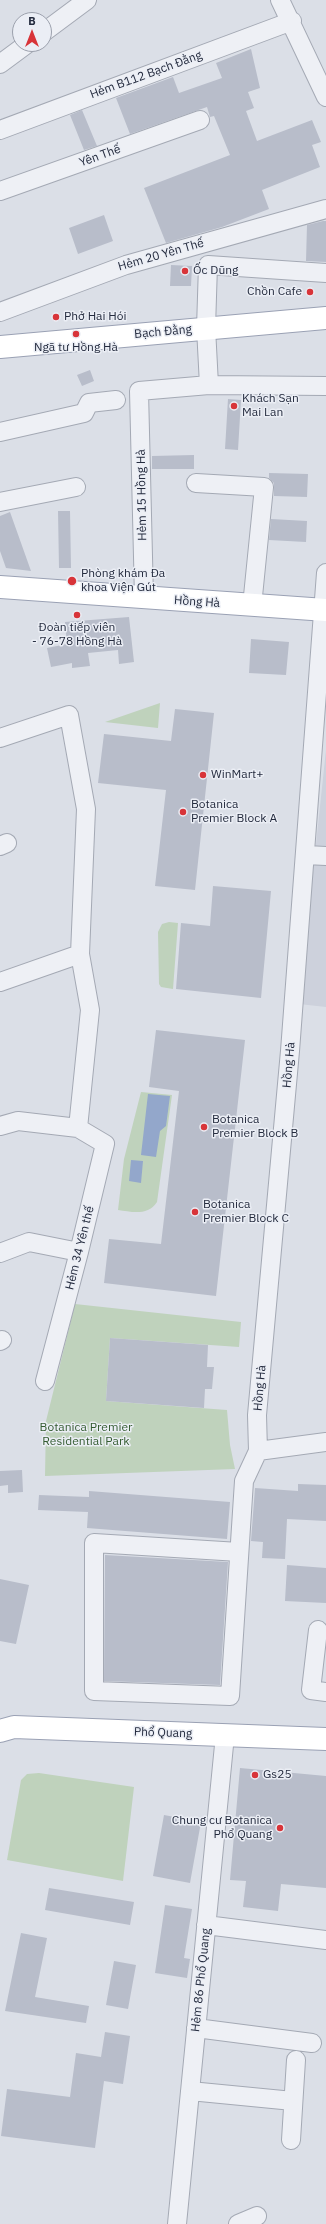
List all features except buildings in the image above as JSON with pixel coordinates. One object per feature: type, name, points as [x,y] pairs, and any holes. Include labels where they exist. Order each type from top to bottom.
[{"type":"main road","name":"Bạch Đằng","points":[[0,347],[326,318]]},
{"type":"main road","name":"Hồng Hà","points":[[0,587],[325,610]]},
{"type":"main road","name":"Phổ Quang","points":[[0,1731],[14,1727],[326,1739]]},
{"type":"street","points":[[280,0],[292,21],[326,97]]},
{"type":"street","points":[[52,26],[85,1]]},
{"type":"street","name":"Hẻm B112 Bạch Đằng","points":[[0,130],[292,21]]},
{"type":"street","points":[[0,64],[16,52]]},
{"type":"street","name":"Yên Thế","points":[[0,191],[200,120]]},
{"type":"street","name":"Hẻm 20 Yên Thế","points":[[0,312],[126,265],[326,209]]},
{"type":"street","points":[[326,273],[208,265],[206,328],[209,385],[326,386]]},
{"type":"street","name":"Hẻm 15 Hồng Hà","points":[[144,598],[139,391],[209,385]]},
{"type":"street","points":[[0,432],[84,413],[89,403],[116,400]]},
{"type":"street","points":[[196,483],[264,487],[252,606]]},
{"type":"street","points":[[0,502],[76,487]]},
{"type":"street","name":"Hồng Hà","points":[[258,1451],[257,1415],[290,1051],[325,610],[326,573]]},
{"type":"street","points":[[0,738],[69,715],[86,809],[80,954],[90,1010],[78,1128],[18,1121],[0,1126]]},
{"type":"street","points":[[306,855],[326,856]]},
{"type":"street","points":[[0,982],[80,954]]},
{"type":"street","name":"Hẻm 34 Yên thế","points":[[45,1381],[79,1252],[105,1144],[78,1128]]},
{"type":"street","points":[[0,1253],[29,1242],[79,1252]]},
{"type":"street","points":[[239,1552],[94,1543],[94,1690],[230,1696],[244,1481],[258,1451],[326,1442]]},
{"type":"street","points":[[318,1630],[311,1690],[326,1692]]},
{"type":"street","name":"Hẻm 86 Phổ Quang","points":[[177,2224],[225,1735]]},
{"type":"street","points":[[206,1924],[326,1940]]},
{"type":"street","points":[[196,2028],[312,2043]]},
{"type":"street","points":[[291,2140],[296,2060]]},
{"type":"street","points":[[190,2091],[293,2101]]},
{"type":"street","points":[[238,2224],[256,2216]]},
{"type":"shaded area","points":[[326,750],[326,1007],[299,1004]]},
{"type":"green space","points":[[160,703],[158,728],[105,722]]},
{"type":"green space","points":[[169,922],[178,923],[173,989],[161,987],[159,984],[158,932],[162,924]]},
{"type":"green space","points":[[141,1092],[172,1095],[157,1202],[149,1209],[144,1211],[134,1212],[118,1210],[124,1159]]},
{"type":"green space","name":"Botanica Premier Residential Park","points":[[75,1304],[241,1322],[239,1347],[110,1338],[106,1401],[227,1410],[230,1445],[235,1469],[45,1476],[46,1421]]},
{"type":"green space","points":[[39,1773],[134,1787],[123,1881],[7,1860],[21,1780],[27,1774]]},
{"type":"water","points":[[148,1094],[170,1096],[166,1126],[160,1131],[156,1157],[141,1155]]},
{"type":"water","points":[[131,1160],[143,1161],[141,1183],[129,1181]]},
{"type":"place","name":"Ốc Dũng","points":[[185,271]]},
{"type":"place","name":"Chồn Cafe","points":[[310,292]]},
{"type":"place","name":"Phở Hai Hói","points":[[56,317]]},
{"type":"place","name":"Ngã tư Hồng Hà","points":[[76,334]]},
{"type":"place","name":"Khách Sạn Mai Lan","points":[[234,406]]},
{"type":"place","name":"Phòng khám Đa khoa Viện Gút","points":[[72,581]]},
{"type":"place","name":"Đoàn tiếp viên - 76-78 Hồng Hà","points":[[77,615]]},
{"type":"place","name":"WinMart+","points":[[203,775]]},
{"type":"place","name":"Botanica Premier Block A","points":[[183,812]]},
{"type":"place","name":"Botanica Premier Block B","points":[[204,1127]]},
{"type":"place","name":"Botanica Premier Block C","points":[[195,1212]]},
{"type":"place","name":"Gs25","points":[[255,1775]]},
{"type":"place","name":"Chung cư Botanica Phổ Quang","points":[[280,1828]]}]
